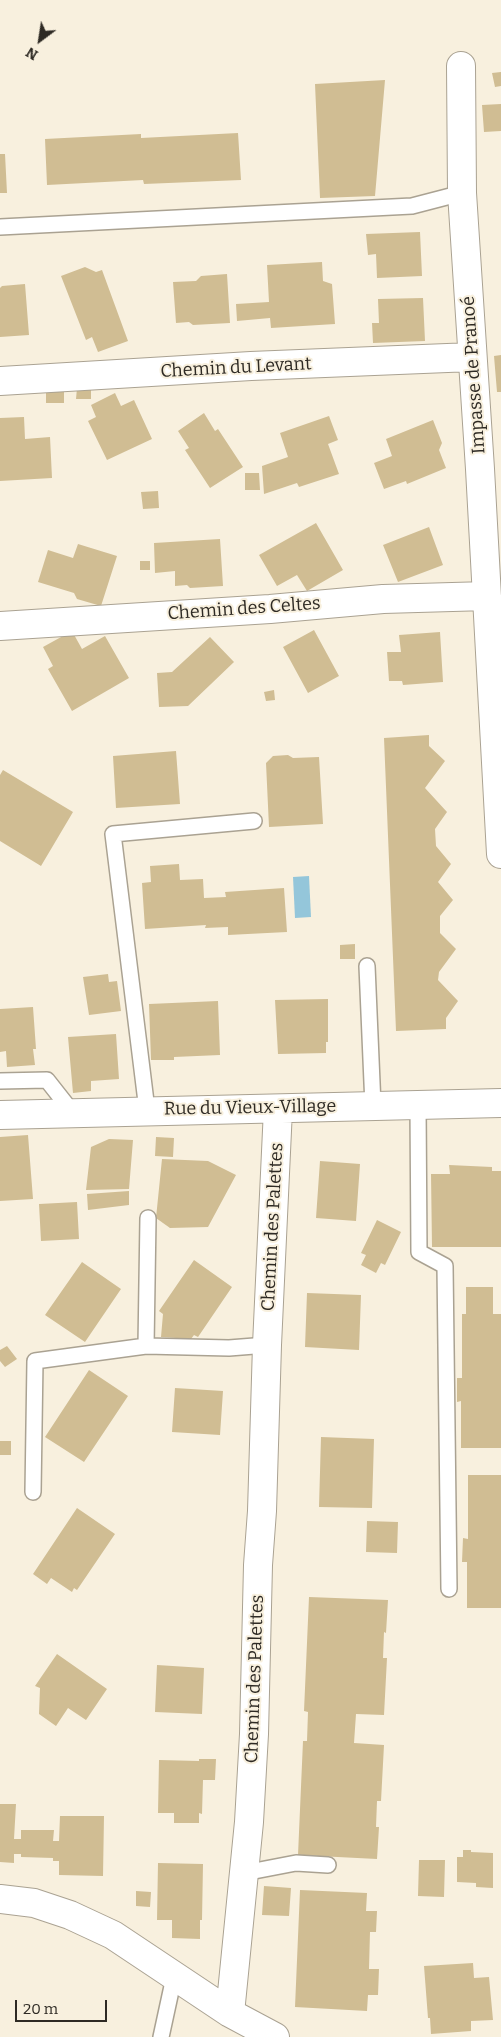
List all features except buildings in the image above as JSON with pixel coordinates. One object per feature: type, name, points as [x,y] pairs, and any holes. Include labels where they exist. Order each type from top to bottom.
[{"type":"street","name":"Impasse de Pranoé","points":[[461,66],[462,193],[487,596],[497,684],[501,854]]},
{"type":"street","name":"Chemin du Levant","points":[[0,382],[251,366],[472,357]]},
{"type":"street","name":"Chemin des Celtes","points":[[0,626],[270,609],[383,599],[487,596]]},
{"type":"street","name":"Rue du Vieux-Village","points":[[0,1115],[501,1103]]},
{"type":"street","name":"Chemin des Palettes","points":[[230,2013],[244,1873],[254,1734],[258,1565],[262,1511],[267,1345],[278,1108]]},
{"type":"street","points":[[0,1899],[34,1903],[70,1915],[113,1935],[230,2013],[275,2037]]},
{"type":"lane","points":[[0,227],[412,206],[462,193]]},
{"type":"lane","points":[[147,1110],[113,834],[254,821]]},
{"type":"lane","points":[[368,966],[373,1106]]},
{"type":"lane","points":[[0,1081],[47,1080],[73,1114]]},
{"type":"lane","points":[[418,1105],[419,1252],[445,1266],[449,1589]]},
{"type":"lane","points":[[146,1346],[148,1218]]},
{"type":"lane","points":[[32,1492],[35,1361],[146,1346],[229,1348],[267,1345]]},
{"type":"lane","points":[[244,1873],[296,1864],[328,1865]]},
{"type":"lane","points":[[161,2037],[174,1977]]},
{"type":"water","points":[[309,876],[311,917],[295,918],[293,877]]}]
